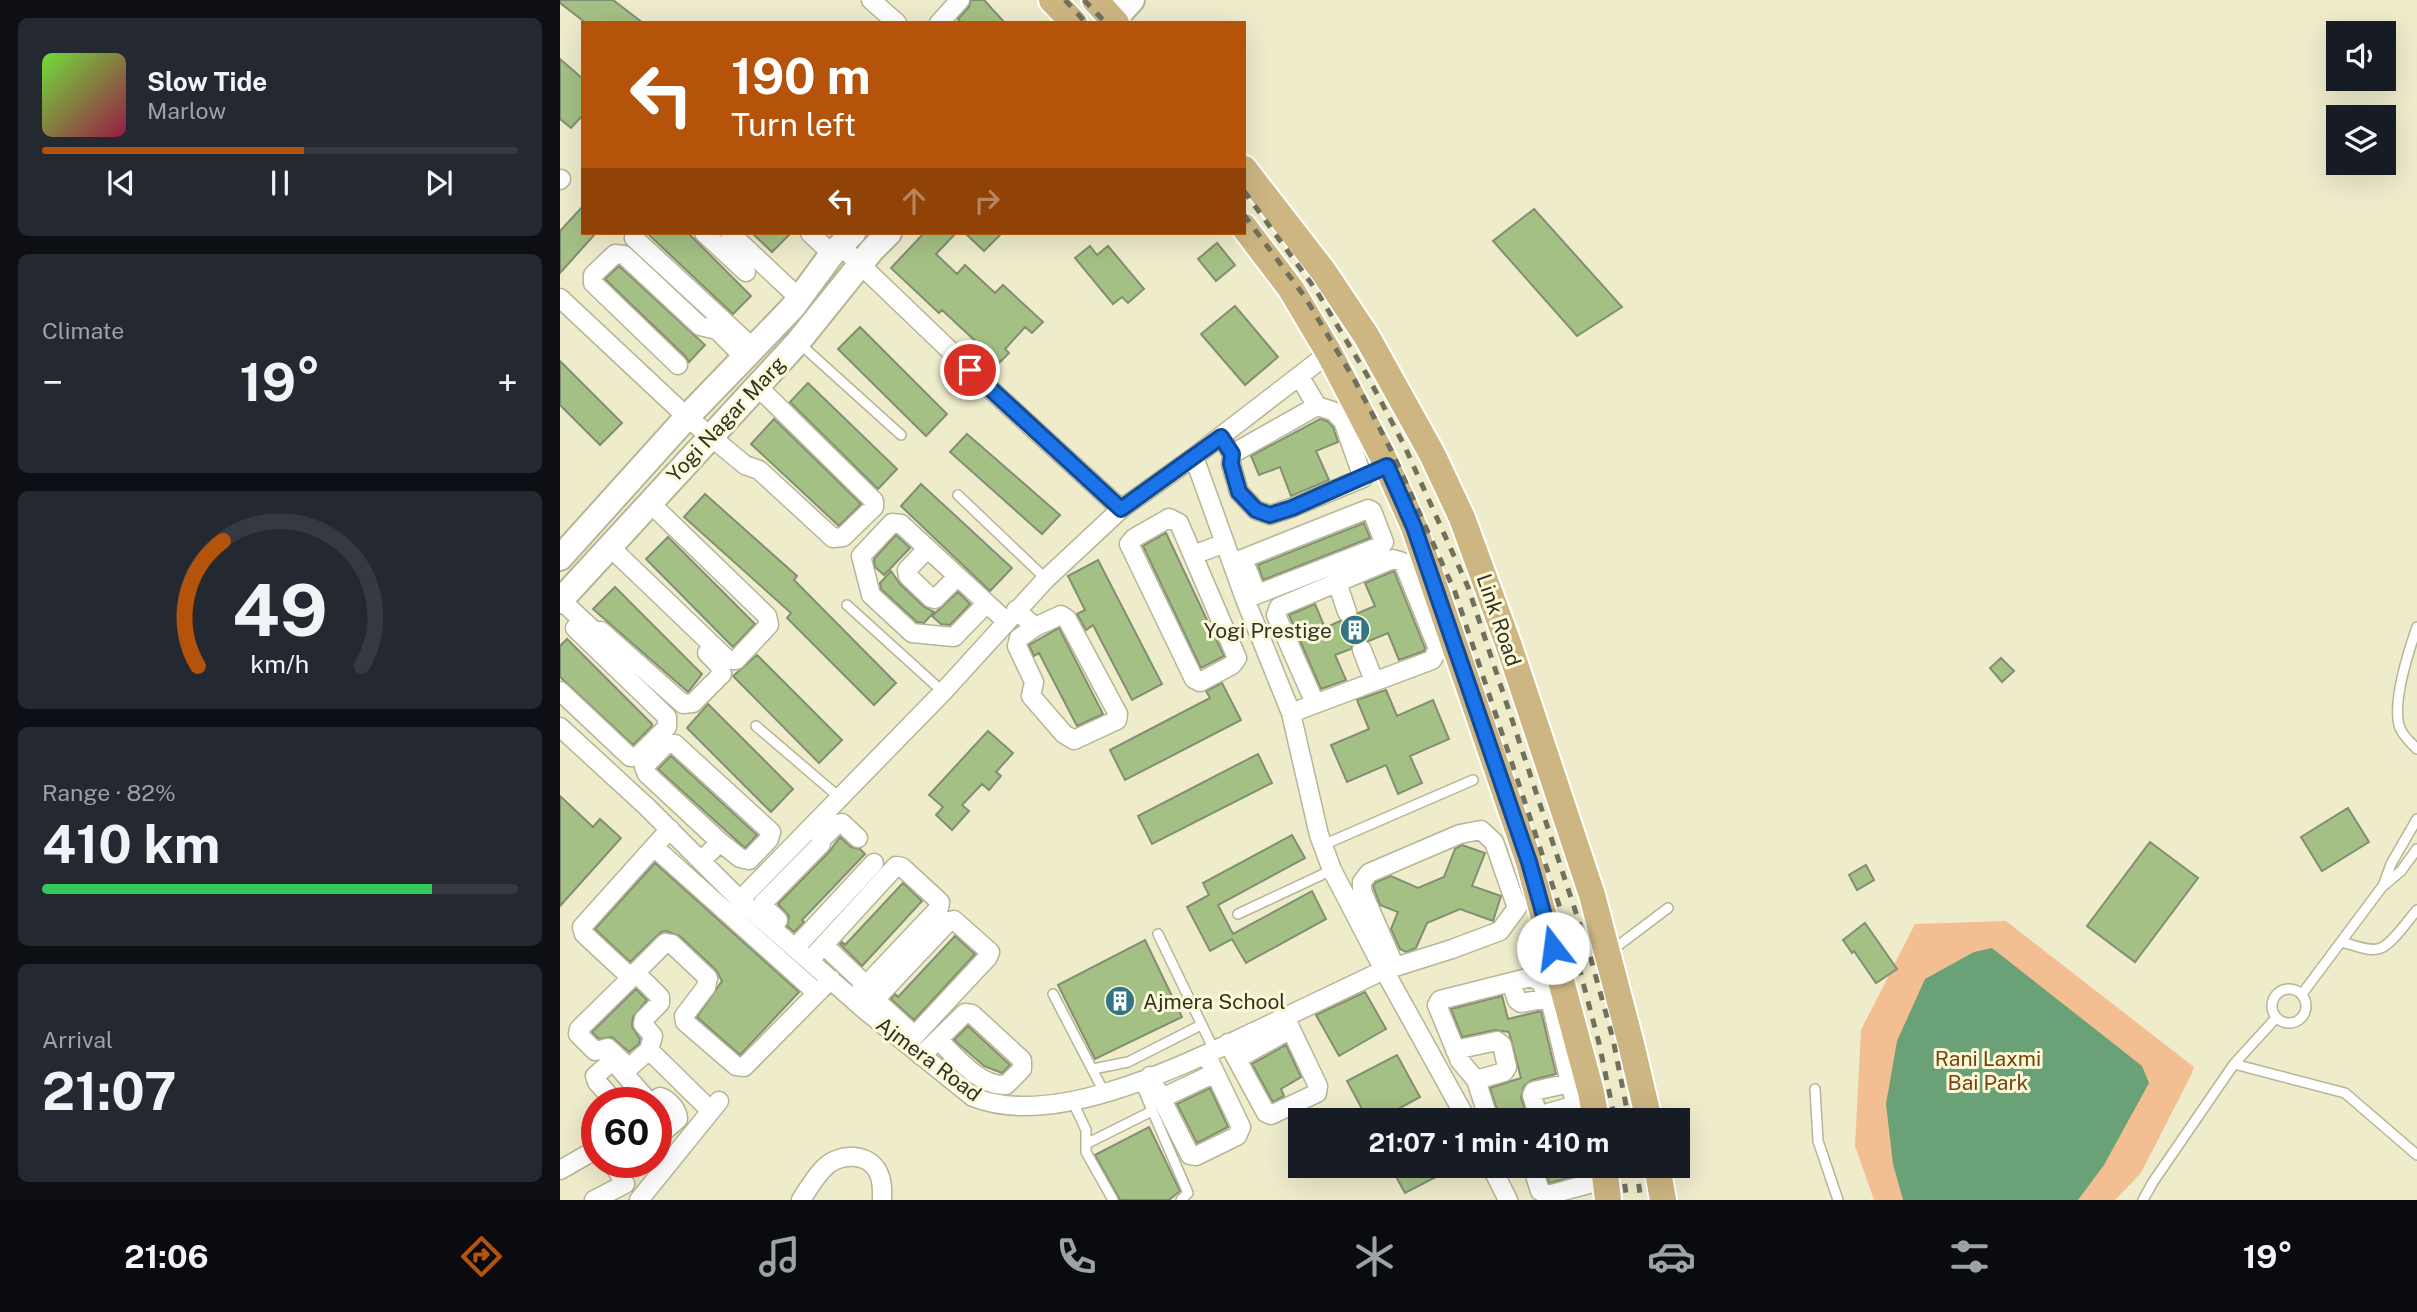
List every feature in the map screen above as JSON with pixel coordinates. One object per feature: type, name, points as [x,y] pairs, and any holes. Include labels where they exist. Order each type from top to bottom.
[{"type":"main road","points":[[1052,0],[1070,21]]},
{"type":"main road","points":[[1093,0],[1112,21]]},
{"type":"main road","name":"Link Road","points":[[1246,172],[1323,271],[1367,337],[1432,454],[1462,519],[1504,632],[1591,895],[1645,1108]]},
{"type":"main road","points":[[1246,230],[1291,289],[1329,353],[1387,466],[1414,527],[1519,831],[1528,904],[1591,1092],[1586,1108]]},
{"type":"main road","points":[[1605,1178],[1608,1200]]},
{"type":"main road","points":[[1659,1178],[1663,1200]]},
{"type":"street","points":[[871,0],[895,21]]},
{"type":"street","points":[[941,21],[960,0]]},
{"type":"street","points":[[1070,21],[1093,0]]},
{"type":"street","points":[[1114,21],[1132,0]]},
{"type":"street","points":[[635,235],[634,238],[749,352]]},
{"type":"street","points":[[706,235],[746,272]]},
{"type":"street","points":[[732,235],[800,299]]},
{"type":"street","points":[[820,235],[873,249],[988,387],[1121,509]]},
{"type":"street","name":"Yogi Nagar Marg","points":[[560,558],[687,417],[800,299],[846,240]]},
{"type":"street","name":"Yogi Nagar Marg","points":[[560,601],[798,342],[873,249]]},
{"type":"street","points":[[678,365],[593,283],[593,275],[615,254],[624,255],[699,326],[718,330],[749,352]]},
{"type":"street","points":[[560,298],[687,417],[745,465],[759,470],[834,538],[843,537],[874,507],[874,500],[757,386]]},
{"type":"street","points":[[628,362],[650,338]]},
{"type":"street","points":[[740,900],[943,692],[1046,579],[1121,509],[1195,457],[1329,353]]},
{"type":"street","points":[[1300,376],[1317,405],[1333,411],[1343,421],[1363,478]]},
{"type":"street","points":[[1232,454],[1317,405]]},
{"type":"street","points":[[1221,437],[1232,454],[1231,464],[1239,492],[1256,510],[1270,515],[1387,466]]},
{"type":"street","points":[[1195,457],[1225,543],[1237,561],[1259,634],[1291,713],[1323,845],[1332,870],[1389,968],[1461,1108]]},
{"type":"street","points":[[606,550],[728,660],[736,660],[769,625],[767,616],[649,502]]},
{"type":"street","points":[[1225,629],[1251,603],[1381,546],[1384,542],[1372,511],[1368,509],[1237,561]]},
{"type":"street","points":[[1169,518],[1179,523],[1193,555],[1237,658],[1233,665],[1200,682],[1194,679],[1129,544],[1133,538],[1169,518]]},
{"type":"street","points":[[986,604],[954,637],[912,633],[871,595],[861,556],[892,523],[901,524],[986,604],[1035,627],[1061,615],[1067,619],[1118,714],[1117,720],[1074,740],[1064,734],[1031,696],[1034,682],[1017,646],[1019,638],[1035,627]]},
{"type":"street","points":[[1193,555],[1225,543]]},
{"type":"street","points":[[928,549],[907,570],[908,576],[935,599],[957,577]]},
{"type":"street","points":[[560,601],[594,631],[601,631],[683,704],[694,703],[722,674],[719,664],[606,550]]},
{"type":"street","points":[[1291,713],[1315,704],[1374,681],[1432,660],[1438,649],[1403,562],[1393,559],[1279,607],[1276,615],[1315,704]]},
{"type":"street","points":[[1337,582],[1347,612]]},
{"type":"street","points":[[560,613],[667,717],[667,727],[637,757],[630,757],[560,691]]},
{"type":"street","points":[[1259,634],[1280,623]]},
{"type":"street","points":[[1362,650],[1374,681]]},
{"type":"street","points":[[577,743],[594,724]]},
{"type":"street","name":"Ajmera Road","points":[[560,727],[647,807],[740,900],[798,945],[831,979],[910,1039],[921,1056],[973,1097],[990,1104],[1036,1106],[1072,1100],[1104,1092],[1221,1052],[1288,1023],[1389,968],[1452,949],[1500,930],[1528,904]]},
{"type":"street","points":[[666,744],[676,744],[771,832],[769,839],[749,860],[740,858],[720,842],[647,774],[644,767],[666,744]]},
{"type":"street","points":[[647,807],[663,789]]},
{"type":"street","points":[[858,838],[842,823],[837,824],[763,906],[798,945],[874,863]]},
{"type":"street","points":[[670,830],[582,927],[583,934],[627,974],[635,973],[665,943],[672,944],[708,978],[706,987],[684,1016],[685,1022],[736,1066],[744,1067],[831,979]]},
{"type":"street","points":[[1389,968],[1362,891],[1362,882],[1369,873],[1460,834],[1481,830],[1494,842],[1528,904]]},
{"type":"street","points":[[1494,842],[1519,831]]},
{"type":"street","points":[[800,837],[815,851]]},
{"type":"street","points":[[701,861],[720,842]]},
{"type":"street","points":[[654,847],[817,993]]},
{"type":"street","points":[[810,960],[896,866],[902,867],[940,902],[939,908],[866,985]]},
{"type":"street","points":[[771,868],[785,881]]},
{"type":"street","points":[[867,1005],[949,921],[954,920],[989,952],[988,957],[910,1039]]},
{"type":"street","points":[[831,952],[866,985],[867,1005]]},
{"type":"street","points":[[638,975],[660,997],[660,1003],[644,1019],[643,1024],[653,1036],[649,1050],[631,1066],[626,1065],[608,1048],[595,1051],[578,1034],[579,1029],[632,977],[638,975]]},
{"type":"street","points":[[1485,1108],[1476,1080],[1457,1056],[1437,1005],[1440,1000],[1531,977],[1540,982],[1550,998],[1570,1083],[1581,1108]]},
{"type":"street","points":[[921,1056],[965,1013],[972,1014],[1022,1060],[1022,1069],[1006,1085],[1000,1085],[977,1076],[938,1040]]},
{"type":"street","points":[[1221,1052],[1266,1113],[1271,1115],[1317,1093],[1318,1086],[1288,1023]]},
{"type":"street","points":[[1439,1067],[1457,1056],[1497,1041],[1502,1045],[1507,1066],[1504,1072],[1476,1080]]},
{"type":"street","points":[[594,1200],[633,1195],[675,1155],[715,1105],[649,1050]]},
{"type":"street","points":[[1144,1078],[1157,1105],[1190,1155],[1196,1156],[1237,1136],[1241,1127],[1215,1073],[1221,1052]]},
{"type":"street","points":[[602,1087],[595,1076],[610,1063],[615,1063],[636,1087]]},
{"type":"street","points":[[1157,1105],[1215,1073]]},
{"type":"street","points":[[1536,1108],[1532,1095],[1534,1091],[1570,1083]]},
{"type":"street","points":[[1000,1085],[1002,1104]]},
{"type":"street","points":[[672,1107],[678,1114],[678,1119],[672,1124]]},
{"type":"street","points":[[672,1152],[675,1155]]},
{"type":"street","points":[[801,1200],[825,1167],[839,1159],[855,1156],[870,1162],[878,1172],[882,1183],[882,1200]]},
{"type":"street","points":[[560,1170],[581,1158]]},
{"type":"street","points":[[622,1178],[633,1195]]},
{"type":"street","points":[[1497,1178],[1508,1200]]},
{"type":"street","points":[[1536,1178],[1540,1191],[1548,1195],[1589,1184],[1593,1178]]},
{"type":"lane","points":[[798,342],[901,435]]},
{"type":"lane","points":[[958,495],[1046,579]]},
{"type":"lane","points":[[848,605],[943,692]]},
{"type":"lane","points":[[2417,626],[2404,663],[2398,712],[2399,727],[2417,749]]},
{"type":"lane","points":[[756,726],[839,797]]},
{"type":"lane","points":[[1323,845],[1474,780]]},
{"type":"lane","points":[[2382,887],[2391,864],[2417,820]]},
{"type":"lane","points":[[2302,994],[2382,887],[2401,871],[2417,849]]},
{"type":"lane","points":[[1238,914],[1332,870]]},
{"type":"lane","points":[[1607,955],[1668,908]]},
{"type":"lane","points":[[2341,942],[2381,948],[2417,910]]},
{"type":"lane","points":[[1158,934],[1202,1025],[1221,1052]]},
{"type":"lane","points":[[2284,989],[2294,989],[2302,994],[2306,1002],[2306,1012],[2300,1020],[2284,1023],[2276,1018],[2272,1011],[2275,995],[2284,989]]},
{"type":"lane","points":[[1054,993],[1104,1092]]},
{"type":"lane","points":[[2143,1200],[2153,1181],[2234,1064],[2276,1018]]},
{"type":"lane","points":[[1093,1069],[1128,1062],[1202,1025]]},
{"type":"lane","points":[[2234,1064],[2345,1093],[2417,1155]]},
{"type":"lane","points":[[1815,1089],[1818,1141],[1838,1200]]},
{"type":"lane","points":[[1072,1100],[1086,1130],[1086,1152],[1113,1200]]},
{"type":"lane","points":[[1086,1144],[1157,1105],[1188,1192],[1181,1200]]},
{"type":"green space","name":"Rani Laxmi Bai Park","points":[[2006,921],[2194,1067],[2191,1075],[2141,1173],[2115,1200],[1874,1200],[1855,1146],[1861,1030],[1915,924]]},
{"type":"shaded area","name":"Rani Laxmi Bai Park","points":[[1992,948],[2142,1066],[2149,1083],[2104,1165],[2078,1200],[1903,1200],[1893,1164],[1886,1104],[1897,1041],[1925,979],[1974,952]]},
{"type":"building","points":[[560,0],[613,0],[640,21],[583,21],[560,3]]},
{"type":"building","points":[[971,0],[984,0],[1003,21],[960,21],[958,19],[969,7]]},
{"type":"building","points":[[560,59],[581,77],[581,117],[571,128],[560,119]]},
{"type":"building","points":[[581,208],[581,235],[594,235],[560,273],[560,231]]},
{"type":"building","points":[[1534,209],[1622,307],[1577,336],[1493,241]]},
{"type":"building","points":[[649,235],[690,235],[751,296],[733,314]]},
{"type":"building","points":[[754,235],[789,235],[772,252]]},
{"type":"building","points":[[922,235],[954,235],[936,254],[957,274],[965,265],[995,293],[1003,285],[1043,322],[1032,333],[1025,327],[1005,349],[1009,353],[999,363],[942,310],[939,313],[891,268]]},
{"type":"building","points":[[967,235],[1000,235],[984,251]]},
{"type":"building","points":[[1217,243],[1235,265],[1216,281],[1198,259]]},
{"type":"building","points":[[1090,246],[1097,255],[1108,246],[1144,289],[1128,303],[1122,297],[1113,304],[1075,258]]},
{"type":"building","points":[[619,266],[705,345],[689,362],[605,279]]},
{"type":"building","points":[[1235,306],[1278,357],[1245,385],[1201,334]]},
{"type":"building","points":[[860,327],[947,414],[926,436],[838,349]]},
{"type":"building","points":[[560,361],[622,423],[600,445],[560,405]]},
{"type":"building","points":[[808,383],[897,469],[878,489],[790,402]]},
{"type":"building","points":[[774,419],[861,504],[839,526],[751,444]]},
{"type":"building","points":[[1320,419],[1333,427],[1338,442],[1316,451],[1329,480],[1291,496],[1280,467],[1259,475],[1251,456]]},
{"type":"building","points":[[967,434],[1060,515],[1042,534],[950,452]]},
{"type":"building","points":[[921,484],[1012,568],[990,591],[901,506]]},
{"type":"building","points":[[705,494],[797,576],[794,580],[896,683],[874,705],[787,618],[791,613],[684,517]]},
{"type":"building","points":[[1364,523],[1370,538],[1263,580],[1258,565]]},
{"type":"building","points":[[1166,533],[1224,656],[1201,668],[1143,546]]},
{"type":"building","points":[[896,535],[910,548],[884,575],[875,567],[874,559]]},
{"type":"building","points":[[668,537],[755,624],[733,647],[646,559]]},
{"type":"building","points":[[1098,560],[1162,684],[1132,700],[1093,625],[1086,630],[1077,614],[1085,610],[1068,576]]},
{"type":"building","points":[[891,571],[900,584],[923,606],[934,612],[924,623],[917,622],[881,589],[880,583]]},
{"type":"building","name":"Yogi Prestige","points":[[1394,571],[1424,651],[1399,660],[1388,633],[1369,641],[1359,639],[1351,649],[1335,655],[1346,680],[1321,689],[1289,615],[1315,604],[1325,628],[1340,621],[1351,622],[1358,613],[1375,606],[1365,583]]},
{"type":"building","points":[[615,587],[702,674],[688,692],[593,609]]},
{"type":"building","points":[[958,592],[970,604],[950,625],[941,624],[932,616]]},
{"type":"building","points":[[1059,628],[1103,714],[1077,726],[1039,653],[1034,656],[1029,645]]},
{"type":"building","points":[[567,639],[652,724],[633,745],[560,677],[560,646]]},
{"type":"building","points":[[757,655],[842,740],[819,763],[733,676]]},
{"type":"building","points":[[2001,658],[2014,671],[2002,682],[1990,668]]},
{"type":"building","points":[[1222,683],[1241,720],[1125,780],[1110,750],[1210,698],[1206,691]]},
{"type":"building","points":[[1386,690],[1397,716],[1433,700],[1449,739],[1410,756],[1422,783],[1398,794],[1386,765],[1347,782],[1331,745],[1369,729],[1357,700]]},
{"type":"building","points":[[708,704],[793,789],[771,812],[687,728]]},
{"type":"building","points":[[988,731],[1013,753],[996,772],[1001,776],[989,790],[982,784],[962,805],[969,811],[952,830],[936,815],[943,807],[929,795]]},
{"type":"building","points":[[1258,754],[1272,783],[1152,844],[1138,816]]},
{"type":"building","points":[[671,756],[757,835],[745,848],[658,769]]},
{"type":"building","points":[[560,796],[593,827],[600,819],[621,838],[560,906]]},
{"type":"building","points":[[2348,808],[2369,842],[2322,871],[2301,837]]},
{"type":"building","points":[[1292,835],[1305,858],[1218,905],[1233,934],[1312,891],[1326,919],[1246,963],[1232,939],[1210,951],[1187,907],[1209,895],[1203,883]]},
{"type":"building","points":[[840,837],[865,854],[802,920],[804,922],[794,932],[787,926],[789,916],[778,904],[829,852]]},
{"type":"building","points":[[2150,842],[2198,878],[2135,962],[2087,926]]},
{"type":"building","points":[[1462,845],[1485,853],[1472,886],[1501,896],[1493,921],[1460,909],[1427,923],[1416,948],[1406,952],[1400,949],[1391,929],[1398,912],[1380,905],[1373,886],[1391,876],[1418,888],[1444,877],[1455,849]]},
{"type":"building","points":[[655,863],[799,992],[740,1055],[697,1017],[722,981],[716,970],[680,936],[661,932],[630,962],[595,929]]},
{"type":"building","points":[[1866,865],[1874,880],[1857,890],[1849,875]]},
{"type":"building","points":[[903,883],[922,901],[862,966],[840,944],[842,942],[845,945]]},
{"type":"building","points":[[1865,923],[1897,969],[1876,983],[1843,940]]},
{"type":"building","points":[[955,936],[975,954],[914,1020],[891,999],[895,994],[898,997]]},
{"type":"building","name":"Ajmera School","points":[[1145,940],[1182,1017],[1095,1059],[1058,985]]},
{"type":"building","points":[[636,989],[647,1000],[633,1017],[632,1027],[640,1039],[639,1044],[629,1052],[612,1037],[599,1039],[592,1032]]},
{"type":"building","points":[[1365,992],[1386,1029],[1339,1056],[1316,1015]]},
{"type":"building","points":[[1502,996],[1508,1019],[1541,1011],[1556,1074],[1532,1080],[1524,1086],[1521,1098],[1525,1108],[1496,1108],[1490,1088],[1521,1078],[1509,1032],[1495,1030],[1462,1037],[1451,1009]]},
{"type":"building","points":[[968,1026],[1010,1065],[1002,1073],[984,1066],[954,1040]]},
{"type":"building","points":[[1286,1045],[1301,1077],[1281,1089],[1284,1096],[1273,1102],[1252,1064]]},
{"type":"building","points":[[1397,1055],[1420,1097],[1400,1108],[1362,1108],[1347,1081]]},
{"type":"building","points":[[1210,1088],[1228,1127],[1197,1143],[1177,1104]]},
{"type":"building","points":[[1149,1127],[1180,1191],[1169,1200],[1120,1200],[1095,1155]]},
{"type":"building","points":[[1397,1178],[1434,1178],[1405,1193]]},
{"type":"building","points":[[1548,1178],[1568,1178],[1549,1183]]},
{"type":"railway","points":[[1065,0],[1084,21]]},
{"type":"railway","points":[[1084,0],[1104,21]]},
{"type":"railway","points":[[1246,194],[1316,290],[1367,375],[1405,447],[1468,587],[1589,952],[1613,1039],[1627,1108]]},
{"type":"railway","points":[[1246,218],[1305,297],[1355,381],[1393,454],[1455,592],[1576,956],[1613,1108]]},
{"type":"railway","points":[[1624,1178],[1627,1200]]},
{"type":"railway","points":[[1638,1178],[1641,1200]]},
{"type":"place","name":"Yogi Prestige","points":[[1355,630]]},
{"type":"place","name":"Ajmera School","points":[[1120,1001]]},
{"type":"route","points":[[970,370],[1121,509],[1221,437],[1232,454],[1231,464],[1239,492],[1256,510],[1270,515],[1387,466],[1414,527],[1529,862],[1553,948]]}]
